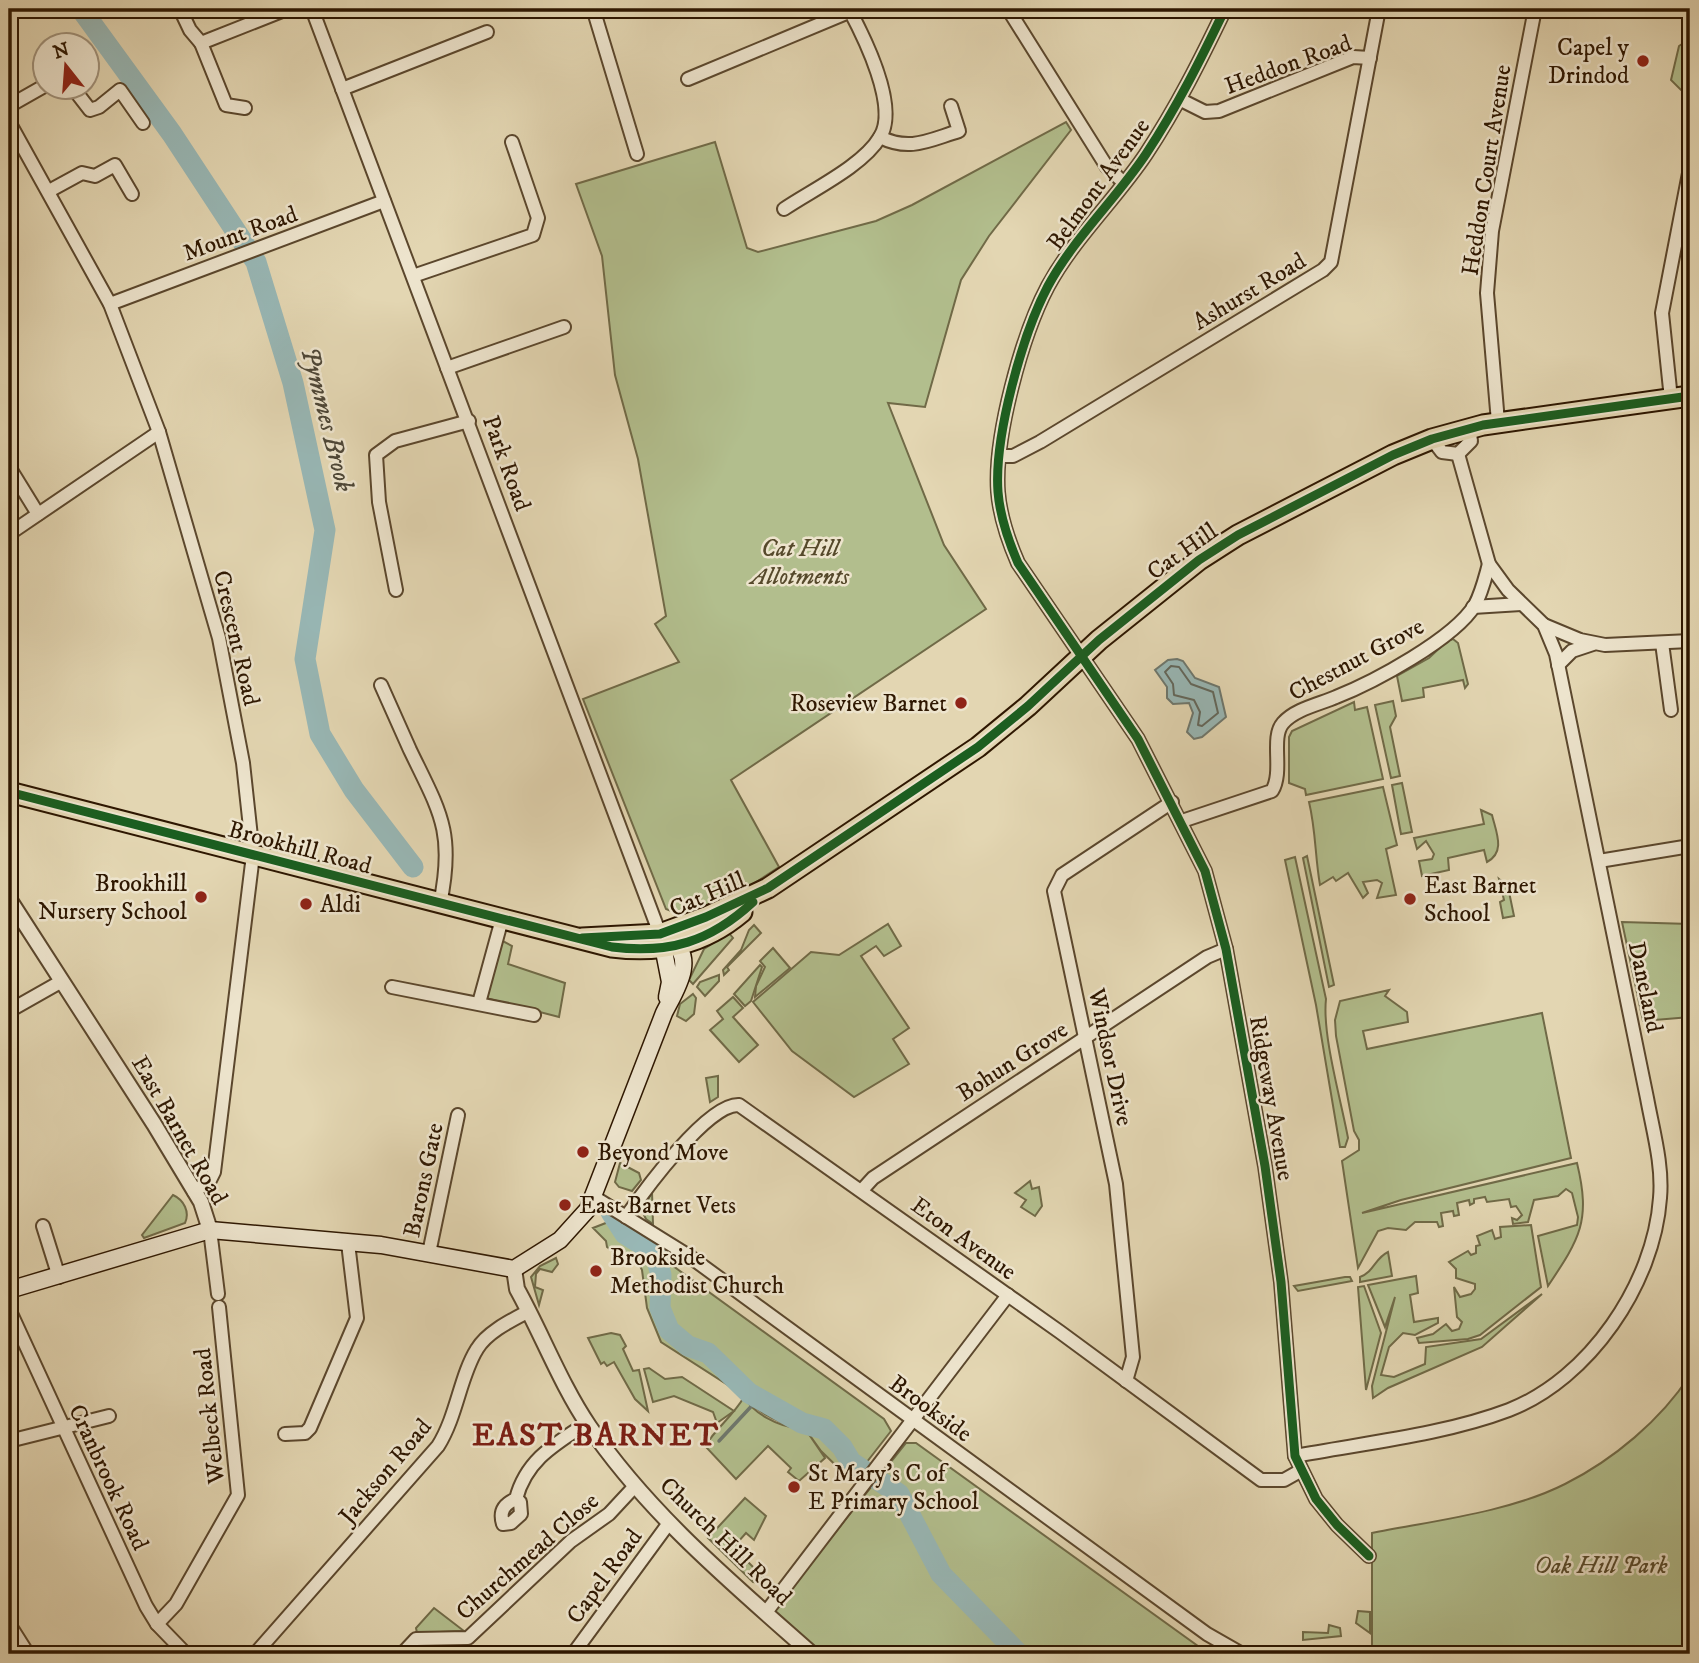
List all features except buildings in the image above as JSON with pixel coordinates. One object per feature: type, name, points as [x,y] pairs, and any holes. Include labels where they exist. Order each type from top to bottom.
[{"type":"main road","name":"Cat Hill","points":[[514,1269],[561,1240],[580,1221],[611,1207],[621,1128],[683,970],[668,943],[706,918],[768,888],[963,758],[1028,706],[1164,584],[1238,535],[1393,455],[1432,439],[1498,422],[1681,397]]},
{"type":"main road","name":"Brookhill Road","points":[[9,792],[440,904],[582,938],[668,943]]},
{"type":"main road","name":"East Barnet Road","points":[[210,1230],[348,1242],[429,1253],[514,1269]]},
{"type":"main road","points":[[9,1290],[210,1230]]},
{"type":"street","points":[[180,9],[190,30],[201,43],[226,105],[245,108]]},
{"type":"street","points":[[201,43],[287,9]]},
{"type":"street","name":"Park Road","points":[[312,9],[668,943]]},
{"type":"street","points":[[597,9],[595,15],[637,154]]},
{"type":"street","points":[[1008,9],[1107,167],[1124,183]]},
{"type":"street","name":"Belmont Avenue","points":[[1082,655],[1018,563],[1011,547],[1001,512],[999,456],[1025,340],[1048,286],[1181,100],[1225,9]]},
{"type":"street","name":"Ashurst Road","points":[[999,456],[1013,456],[1040,442],[1323,270],[1331,262],[1379,9]]},
{"type":"street","name":"Heddon Court Avenue","points":[[1498,422],[1488,316],[1488,281],[1493,231],[1535,9]]},
{"type":"street","points":[[688,79],[850,10],[872,56],[886,119],[880,137],[853,164],[784,209]]},
{"type":"street","points":[[342,89],[487,32]]},
{"type":"street","name":"Heddon Road","points":[[1181,100],[1205,112],[1219,111],[1353,57],[1370,58]]},
{"type":"street","points":[[84,102],[90,110],[99,107],[120,90],[143,122]]},
{"type":"street","points":[[9,106],[32,93]]},
{"type":"street","points":[[880,137],[896,145],[913,146],[959,131],[951,106]]},
{"type":"street","name":"Crescent Road","points":[[9,122],[110,304],[159,432],[219,638],[243,763],[253,855],[214,1172],[210,1180],[194,1192]]},
{"type":"street","points":[[413,276],[533,235],[538,218],[512,142]]},
{"type":"street","points":[[49,191],[82,173],[95,176],[115,165],[132,194]]},
{"type":"street","points":[[1681,397],[1662,313],[1690,170]]},
{"type":"street","name":"Mount Road","points":[[110,304],[384,201]]},
{"type":"street","points":[[447,368],[564,327]]},
{"type":"street","points":[[396,590],[379,502],[376,455],[395,441],[470,421]]},
{"type":"street","points":[[1432,439],[1442,452],[1458,454],[1471,441],[1469,428]]},
{"type":"street","points":[[9,534],[159,432]]},
{"type":"street","name":"Daneland","points":[[1295,1456],[1457,1424],[1510,1409],[1543,1394],[1580,1364],[1610,1329],[1633,1291],[1651,1242],[1660,1199],[1659,1161],[1551,638],[1544,625],[1521,604],[1489,564],[1458,454]]},
{"type":"street","points":[[9,467],[38,514]]},
{"type":"street","points":[[1489,564],[1474,607],[1521,604]]},
{"type":"street","name":"Chestnut Grove","points":[[1182,821],[1272,791],[1278,776],[1278,737],[1282,723],[1416,655],[1474,607]]},
{"type":"street","points":[[1544,625],[1594,644]]},
{"type":"street","points":[[1558,665],[1572,651],[1594,644],[1690,641]]},
{"type":"street","points":[[1662,643],[1671,710]]},
{"type":"street","name":"Ridgeway Avenue","points":[[1082,655],[1138,739],[1182,821],[1205,871],[1226,949],[1267,1179],[1281,1282],[1295,1456],[1300,1471],[1337,1525],[1369,1556]]},
{"type":"street","points":[[381,685],[429,784],[445,828],[447,862],[440,904]]},
{"type":"street","name":"Windsor Drive","points":[[1126,1381],[1133,1357],[1120,1212],[1056,902],[1056,883],[1062,875],[1172,802]]},
{"type":"street","points":[[1599,861],[1690,846]]},
{"type":"street","name":"East Barnet Road","points":[[9,899],[194,1192],[207,1215],[210,1230]]},
{"type":"street","points":[[479,1003],[502,919]]},
{"type":"street","name":"Bohun Grove","points":[[862,1190],[873,1178],[1207,957],[1226,949]]},
{"type":"street","points":[[9,1011],[62,981]]},
{"type":"street","points":[[392,987],[534,1015]]},
{"type":"street","name":"Eton Avenue","points":[[611,1207],[660,1170],[719,1110],[732,1104],[746,1108],[1261,1480],[1284,1480],[1300,1471]]},
{"type":"street","name":"Barons Gate","points":[[429,1253],[458,1115]]},
{"type":"street","name":"Brookside","points":[[611,1207],[688,1256],[1207,1634],[1242,1654]]},
{"type":"street","points":[[43,1226],[59,1277]]},
{"type":"street","name":"Welbeck Road","points":[[157,1624],[176,1604],[238,1495],[210,1230]]},
{"type":"street","points":[[285,1434],[305,1433],[310,1428],[356,1324],[348,1242]]},
{"type":"street","points":[[514,1269],[517,1289],[529,1311]]},
{"type":"street","points":[[766,1611],[1008,1295]]},
{"type":"street","name":"Cranbrook Road","points":[[9,1309],[157,1624],[186,1654]]},
{"type":"street","name":"Church Hill Road","points":[[529,1311],[587,1423],[635,1486],[669,1523],[812,1654]]},
{"type":"street","name":"Jackson Road","points":[[255,1654],[438,1446],[451,1423],[480,1345],[509,1322],[529,1311]]},
{"type":"street","points":[[9,1441],[109,1416]]},
{"type":"street","points":[[516,1499],[519,1485],[534,1459],[587,1423]]},
{"type":"street","name":"Churchmead Close","points":[[402,1654],[416,1639],[468,1638],[571,1541],[608,1514],[635,1486]]},
{"type":"street","name":"Capel Road","points":[[573,1654],[669,1523]]},
{"type":"street","points":[[9,1624],[28,1654]]},
{"type":"green space","points":[[1690,45],[1690,93],[1681,90],[1671,80],[1679,46]]},
{"type":"green space","name":"Cat Hill Allotments","points":[[1066,122],[1071,130],[989,236],[961,280],[925,407],[888,403],[944,545],[986,609],[731,780],[779,867],[747,888],[686,917],[666,909],[583,699],[679,662],[655,624],[666,616],[638,459],[615,375],[602,256],[576,184],[715,142],[747,248],[758,252],[876,221],[912,205]]},
{"type":"green space","points":[[1453,639],[1458,643],[1468,684],[1465,688],[1463,680],[1423,688],[1424,697],[1402,701],[1397,676],[1429,658],[1447,641]]},
{"type":"green space","points":[[1393,701],[1396,716],[1390,727],[1400,776],[1391,778],[1375,705]]},
{"type":"green space","points":[[1354,702],[1355,710],[1367,707],[1383,779],[1306,795],[1305,789],[1289,783],[1289,737],[1292,731]]},
{"type":"green space","points":[[1402,783],[1412,832],[1401,834],[1392,785]]},
{"type":"green space","points":[[1383,787],[1397,845],[1386,849],[1396,895],[1377,898],[1382,883],[1377,880],[1363,882],[1368,893],[1363,898],[1348,873],[1336,881],[1333,877],[1320,885],[1309,802]]},
{"type":"green space","points":[[1481,810],[1492,815],[1496,828],[1498,847],[1493,858],[1487,862],[1484,850],[1448,858],[1449,870],[1422,876],[1419,861],[1432,859],[1434,854],[1426,841],[1417,849],[1414,838],[1484,824]]},
{"type":"green space","points":[[1307,856],[1334,985],[1329,987],[1303,858]]},
{"type":"green space","points":[[1295,857],[1326,999],[1329,1049],[1348,1138],[1345,1147],[1340,1147],[1316,1005],[1285,860]]},
{"type":"green space","points":[[1499,879],[1508,887],[1514,916],[1503,918],[1500,902],[1504,900]]},
{"type":"green space","points":[[1622,922],[1690,924],[1690,1017],[1643,1021]]},
{"type":"green space","points":[[888,924],[901,946],[884,956],[876,946],[861,956],[909,1028],[893,1039],[909,1064],[854,1097],[792,1051],[753,1002],[811,952],[839,955]]},
{"type":"green space","points":[[754,925],[761,933],[727,967],[729,970],[724,975],[723,970],[741,950],[749,930]]},
{"type":"green space","points":[[729,933],[733,938],[693,984],[689,980],[704,949]]},
{"type":"green space","points":[[497,938],[512,946],[508,964],[565,983],[559,1017],[482,997]]},
{"type":"green space","points":[[773,948],[790,968],[755,997],[756,986],[765,967],[760,961]]},
{"type":"green space","points":[[760,965],[762,967],[751,1001],[745,1006],[734,994]]},
{"type":"green space","points":[[719,975],[719,981],[705,996],[697,987],[700,982]]},
{"type":"green space","points":[[1389,990],[1385,996],[1407,1012],[1408,1022],[1363,1031],[1367,1049],[1542,1013],[1571,1158],[1401,1200],[1362,1213],[1577,1163],[1583,1200],[1580,1228],[1568,1255],[1548,1286],[1538,1236],[1577,1225],[1578,1217],[1572,1193],[1566,1189],[1558,1196],[1534,1200],[1528,1222],[1513,1224],[1512,1218],[1517,1220],[1522,1215],[1516,1206],[1511,1207],[1509,1199],[1487,1202],[1485,1197],[1474,1199],[1474,1203],[1470,1205],[1469,1200],[1457,1203],[1459,1215],[1454,1216],[1453,1211],[1441,1213],[1443,1226],[1439,1227],[1437,1222],[1415,1222],[1406,1230],[1388,1228],[1378,1231],[1358,1268],[1342,1161],[1359,1150],[1359,1140],[1354,1131],[1335,1020],[1340,1001]]},
{"type":"green space","points":[[693,994],[696,998],[694,1014],[686,1021],[677,1016],[680,1004]]},
{"type":"green space","points":[[733,997],[743,1008],[733,1017],[758,1045],[739,1062],[710,1030],[723,1019],[717,1011]]},
{"type":"green space","points":[[718,1076],[718,1097],[710,1102],[706,1078]]},
{"type":"green space","points":[[620,1163],[639,1173],[641,1180],[632,1191],[619,1187],[615,1182]]},
{"type":"green space","points":[[1030,1181],[1032,1189],[1039,1187],[1042,1206],[1035,1216],[1021,1207],[1026,1200],[1015,1193]]},
{"type":"green space","points":[[652,1192],[653,1224],[646,1219],[642,1211]]},
{"type":"green space","points":[[173,1195],[185,1207],[185,1223],[144,1238],[142,1235]]},
{"type":"green space","points":[[611,1221],[884,1419],[891,1431],[852,1481],[821,1451],[806,1430],[825,1458],[799,1481],[788,1472],[791,1468],[768,1446],[736,1479],[705,1446],[744,1397],[754,1409],[767,1418],[797,1428],[754,1406],[743,1394],[745,1390],[731,1380],[728,1385],[661,1342],[647,1308],[642,1270],[636,1258],[625,1260],[607,1247],[606,1241],[593,1228]]},
{"type":"green space","points":[[1531,1225],[1541,1287],[1480,1335],[1468,1339],[1419,1343],[1417,1338],[1433,1334],[1446,1324],[1452,1331],[1459,1329],[1462,1322],[1457,1317],[1454,1287],[1460,1297],[1471,1294],[1475,1289],[1475,1284],[1456,1278],[1456,1269],[1449,1262],[1468,1251],[1471,1255],[1476,1253],[1476,1246],[1480,1245],[1477,1236],[1492,1230],[1495,1239],[1501,1237],[1500,1227]]},
{"type":"green space","points":[[1388,1252],[1392,1276],[1360,1282],[1360,1277]]},
{"type":"green space","points":[[556,1258],[558,1264],[552,1272],[540,1269],[536,1274],[535,1287],[543,1290],[539,1305],[531,1277],[540,1266]]},
{"type":"green space","points":[[1416,1276],[1418,1293],[1410,1295],[1414,1322],[1438,1318],[1438,1323],[1415,1335],[1403,1333],[1389,1347],[1381,1375],[1394,1377],[1425,1364],[1426,1347],[1481,1339],[1542,1294],[1482,1347],[1388,1388],[1373,1398],[1372,1386],[1395,1297],[1385,1327],[1368,1285]]},
{"type":"green space","points":[[1350,1277],[1352,1281],[1298,1291],[1294,1286]]},
{"type":"green space","points":[[1364,1286],[1381,1333],[1366,1390],[1358,1287]]},
{"type":"green space","points":[[611,1333],[620,1335],[633,1371],[639,1370],[648,1411],[635,1399],[614,1362],[607,1366],[604,1362],[601,1364],[588,1338]]},
{"type":"green space","points":[[649,1368],[665,1379],[682,1377],[734,1411],[717,1423],[713,1412],[674,1396],[653,1402],[644,1369]]},
{"type":"green space","name":"Oak Hill Park","points":[[1690,1375],[1690,1654],[1372,1654],[1372,1533],[1496,1509],[1565,1484],[1601,1463],[1635,1437],[1665,1408]]},
{"type":"green space","points":[[906,1443],[916,1443],[1209,1654],[823,1654],[773,1611]]},
{"type":"green space","points":[[745,1498],[766,1516],[754,1540],[746,1533],[737,1543],[739,1546],[736,1550],[764,1578],[760,1583],[753,1582],[708,1538]]},
{"type":"green space","points":[[434,1608],[464,1631],[417,1633],[416,1628]]},
{"type":"green space","points":[[1358,1611],[1370,1612],[1370,1633],[1356,1623]]},
{"type":"green space","points":[[1329,1625],[1340,1628],[1341,1636],[1303,1640],[1303,1632],[1328,1633]]},
{"type":"water","points":[[1168,660],[1183,661],[1195,678],[1219,687],[1226,717],[1202,737],[1194,739],[1187,732],[1193,713],[1189,703],[1173,704],[1167,698],[1167,687],[1155,670]]},
{"type":"waterway","name":"Pymmes Brook","points":[[81,9],[172,134],[256,262],[293,383],[325,530],[305,659],[320,734],[354,790],[413,867]]},
{"type":"waterway","name":"Pymmes Brook","points":[[611,1212],[625,1234],[655,1253],[661,1275],[660,1308],[669,1330],[688,1346],[708,1353],[749,1393],[802,1423],[824,1429],[842,1447],[851,1462],[899,1494],[941,1574],[1019,1654]]},
{"type":"waterway","points":[[719,1441],[759,1398]]},
{"type":"cycle path","points":[[1225,9],[1188,83],[1157,136],[1134,171],[1058,268],[1038,307],[1020,358],[1005,416],[1000,444],[998,492],[1005,528],[1018,563],[1138,739],[1205,871],[1226,949],[1265,1166],[1281,1282],[1295,1456],[1316,1499],[1337,1525],[1369,1556]]},
{"type":"cycle path","points":[[582,938],[660,934],[706,917],[768,888],[978,747],[1028,706],[1099,640],[1199,560],[1238,535],[1393,455],[1432,439],[1483,425],[1690,396]]},
{"type":"cycle path","points":[[9,792],[612,947],[652,949],[688,942],[721,927],[753,902]]},
{"type":"place","name":"Capel y Drindod","points":[[1643,61]]},
{"type":"place","name":"Roseview Barnet","points":[[961,703]]},
{"type":"place","name":"Brookhill Nursery School","points":[[201,897]]},
{"type":"place","name":"East Barnet School","points":[[1410,899]]},
{"type":"place","name":"Aldi","points":[[306,904]]},
{"type":"place","name":"Beyond Move","points":[[583,1152]]},
{"type":"place","name":"East Barnet Vets","points":[[565,1205]]},
{"type":"place","name":"Brookside Methodist Church","points":[[596,1271]]},
{"type":"place","name":"St Mary's C of E Primary School","points":[[794,1487]]},
{"type":"district","name":"EAST BARNET","points":[[596,1434]]}]
